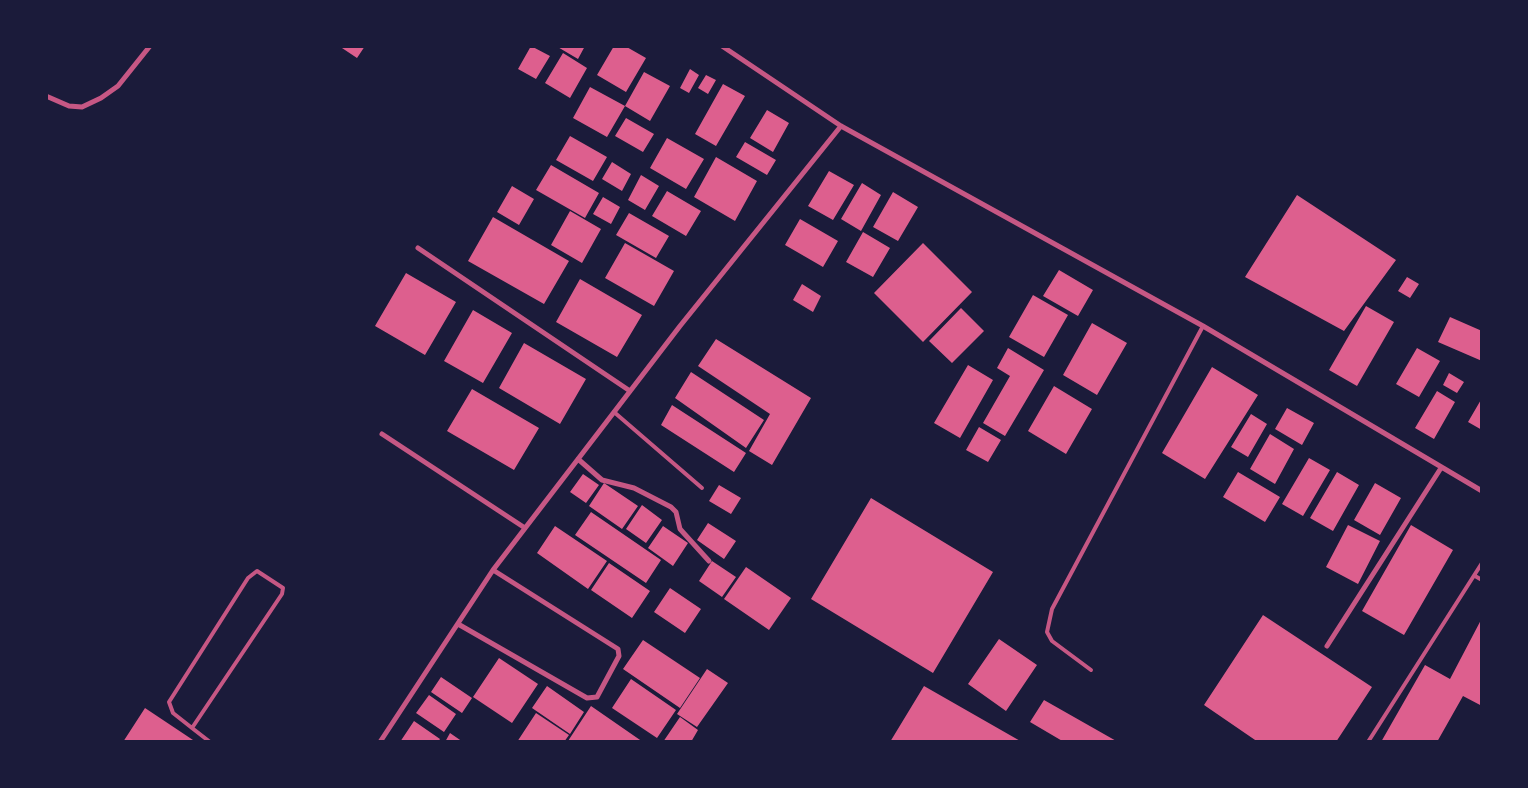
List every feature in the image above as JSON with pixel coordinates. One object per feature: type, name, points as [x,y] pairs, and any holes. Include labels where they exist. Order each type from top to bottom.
[{"type":"street","points":[[46,96],[70,106],[82,107],[101,98],[118,86],[150,46]]},
{"type":"street","points":[[722,46],[841,126],[1203,326],[1482,491]]},
{"type":"street","points":[[380,742],[493,570],[630,390],[841,126]]},
{"type":"street","points":[[418,248],[630,390]]},
{"type":"street","points":[[382,434],[525,528]]},
{"type":"street","points":[[578,459],[602,480],[634,488],[671,507],[676,512],[680,529],[709,561]]},
{"type":"street","points":[[1327,646],[1441,468]]},
{"type":"street","points":[[458,624],[587,698],[597,697],[619,656],[618,649],[493,570]]},
{"type":"lane","points":[[1091,670],[1052,641],[1047,632],[1052,609],[1203,326]]},
{"type":"lane","points":[[614,412],[702,488]]},
{"type":"lane","points":[[1368,742],[1482,563]]},
{"type":"lane","points":[[192,728],[282,594],[283,588],[257,571],[248,578],[169,702],[173,712],[192,728],[210,742]]},
{"type":"lane","points":[[1475,576],[1482,580]]},
{"type":"building","points":[[339,46],[365,46],[357,58]]},
{"type":"building","points":[[531,46],[550,56],[536,79],[518,69]]},
{"type":"building","points":[[556,46],[585,46],[578,59]]},
{"type":"building","points":[[614,46],[625,46],[646,58],[626,92],[597,75]]},
{"type":"building","points":[[563,53],[587,68],[570,98],[545,83]]},
{"type":"building","points":[[690,69],[699,75],[689,93],[680,88]]},
{"type":"building","points":[[644,72],[670,86],[650,121],[625,106]]},
{"type":"building","points":[[706,75],[716,80],[708,94],[698,88]]},
{"type":"building","points":[[723,84],[745,96],[716,146],[695,134]]},
{"type":"building","points":[[590,87],[625,106],[607,137],[573,118]]},
{"type":"building","points":[[767,110],[789,123],[773,152],[750,138]]},
{"type":"building","points":[[626,118],[654,134],[643,152],[615,136]]},
{"type":"building","points":[[570,136],[607,157],[593,181],[556,160]]},
{"type":"building","points":[[667,138],[704,159],[686,189],[650,168]]},
{"type":"building","points":[[745,142],[776,160],[767,175],[736,157]]},
{"type":"building","points":[[716,157],[757,181],[735,221],[694,197]]},
{"type":"building","points":[[612,162],[631,174],[622,191],[602,179]]},
{"type":"building","points":[[551,165],[599,193],[585,218],[536,190]]},
{"type":"building","points":[[829,171],[854,185],[833,220],[808,206]]},
{"type":"building","points":[[641,175],[659,186],[645,210],[628,200]]},
{"type":"building","points":[[862,183],[881,195],[861,231],[841,219]]},
{"type":"building","points":[[512,186],[534,199],[519,225],[497,212]]},
{"type":"building","points":[[667,191],[701,211],[686,236],[652,216]]},
{"type":"building","points":[[893,192],[918,207],[898,241],[873,227]]},
{"type":"building","points":[[1297,195],[1396,260],[1344,331],[1245,277]]},
{"type":"building","points":[[603,197],[620,207],[611,224],[593,214]]},
{"type":"building","points":[[570,211],[601,229],[582,263],[551,245]]},
{"type":"building","points":[[629,213],[669,236],[656,258],[616,235]]},
{"type":"building","points":[[493,217],[569,261],[544,304],[468,261]]},
{"type":"building","points":[[800,219],[838,241],[823,267],[785,245]]},
{"type":"building","points":[[863,232],[890,248],[873,277],[846,262]]},
{"type":"building","points":[[625,243],[674,271],[654,306],[605,278]]},
{"type":"building","points":[[923,243],[972,292],[923,342],[874,293]]},
{"type":"building","points":[[1059,270],[1093,290],[1078,316],[1043,296]]},
{"type":"building","points":[[406,273],[456,302],[425,355],[375,326]]},
{"type":"building","points":[[1407,277],[1419,284],[1410,298],[1398,291]]},
{"type":"building","points":[[580,279],[642,315],[617,357],[556,322]]},
{"type":"building","points":[[802,284],[821,296],[813,312],[793,300]]},
{"type":"building","points":[[1033,295],[1068,315],[1044,357],[1009,337]]},
{"type":"building","points":[[1366,306],[1394,322],[1357,386],[1329,370]]},
{"type":"building","points":[[961,308],[984,331],[952,363],[929,341]]},
{"type":"building","points":[[473,310],[512,333],[483,383],[444,361]]},
{"type":"building","points":[[1450,317],[1482,331],[1482,361],[1438,342]]},
{"type":"building","points":[[1092,323],[1127,343],[1097,395],[1063,375]]},
{"type":"building","points":[[716,339],[811,398],[772,465],[749,451],[770,414],[698,366]]},
{"type":"building","points":[[524,343],[586,379],[560,424],[499,388]]},
{"type":"building","points":[[1008,348],[1044,370],[1005,436],[983,423],[1010,376],[997,368]]},
{"type":"building","points":[[1417,348],[1440,361],[1419,397],[1396,384]]},
{"type":"building","points":[[968,365],[993,380],[960,438],[934,423]]},
{"type":"building","points":[[1212,367],[1258,395],[1205,479],[1162,453]]},
{"type":"building","points":[[691,372],[764,420],[746,448],[675,398]]},
{"type":"building","points":[[1449,373],[1464,382],[1457,393],[1443,385]]},
{"type":"building","points":[[1054,386],[1092,409],[1066,454],[1028,431]]},
{"type":"building","points":[[472,389],[539,428],[514,470],[447,431]]},
{"type":"building","points":[[1437,391],[1455,402],[1434,439],[1415,428]]},
{"type":"building","points":[[1482,398],[1482,430],[1468,422]]},
{"type":"building","points":[[672,405],[746,453],[734,472],[661,425]]},
{"type":"building","points":[[1287,408],[1314,423],[1302,445],[1275,429]]},
{"type":"building","points":[[1251,414],[1267,424],[1248,457],[1231,447]]},
{"type":"building","points":[[979,427],[1001,440],[988,462],[966,450]]},
{"type":"building","points":[[1270,434],[1294,449],[1275,484],[1250,469]]},
{"type":"building","points":[[1309,458],[1330,470],[1303,516],[1282,504]]},
{"type":"building","points":[[1238,472],[1280,497],[1265,522],[1223,497]]},
{"type":"building","points":[[1337,472],[1359,485],[1333,531],[1310,518]]},
{"type":"building","points":[[583,474],[599,485],[586,503],[570,492]]},
{"type":"building","points":[[604,483],[638,506],[622,529],[589,506]]},
{"type":"building","points":[[1375,483],[1401,498],[1380,535],[1354,520]]},
{"type":"building","points":[[719,485],[741,498],[731,514],[709,501]]},
{"type":"building","points":[[871,498],[993,572],[933,673],[811,599]]},
{"type":"building","points":[[642,505],[662,520],[646,543],[626,529]]},
{"type":"building","points":[[591,512],[661,560],[646,583],[575,535]]},
{"type":"building","points":[[708,523],[736,541],[724,559],[697,540]]},
{"type":"building","points":[[1348,525],[1380,541],[1358,584],[1326,567]]},
{"type":"building","points":[[1411,525],[1453,550],[1404,635],[1362,611]]},
{"type":"building","points":[[555,526],[607,561],[588,589],[537,553]]},
{"type":"building","points":[[663,526],[688,543],[673,566],[648,548]]},
{"type":"building","points":[[712,561],[736,577],[722,597],[699,581]]},
{"type":"building","points":[[609,563],[650,591],[632,618],[591,590]]},
{"type":"building","points":[[746,567],[791,598],[769,630],[724,599]]},
{"type":"building","points":[[670,588],[701,609],[685,633],[654,612]]},
{"type":"building","points":[[1263,615],[1372,687],[1336,742],[1258,742],[1204,705]]},
{"type":"building","points":[[1482,618],[1482,706],[1463,696],[1437,742],[1381,742],[1425,665],[1450,679]]},
{"type":"building","points":[[999,639],[1037,665],[1006,711],[968,684]]},
{"type":"building","points":[[643,640],[700,678],[680,708],[623,669]]},
{"type":"building","points":[[499,658],[538,684],[512,723],[473,697]]},
{"type":"building","points":[[707,669],[728,683],[697,727],[677,714]]},
{"type":"building","points":[[441,677],[472,698],[462,713],[431,692]]},
{"type":"building","points":[[631,679],[676,710],[657,738],[612,708]]},
{"type":"building","points":[[547,686],[584,712],[570,734],[532,708]]},
{"type":"building","points":[[924,686],[1022,742],[890,742]]},
{"type":"building","points":[[429,695],[456,714],[444,732],[416,713]]},
{"type":"building","points":[[1044,700],[1118,742],[1064,742],[1030,722]]},
{"type":"building","points":[[591,706],[643,742],[568,741]]},
{"type":"building","points":[[145,708],[196,742],[123,742]]},
{"type":"building","points":[[536,713],[569,735],[564,742],[517,742]]},
{"type":"building","points":[[680,717],[698,730],[691,742],[663,742]]},
{"type":"building","points":[[414,721],[440,739],[438,742],[400,742]]},
{"type":"building","points":[[450,733],[463,742],[445,742]]}]
